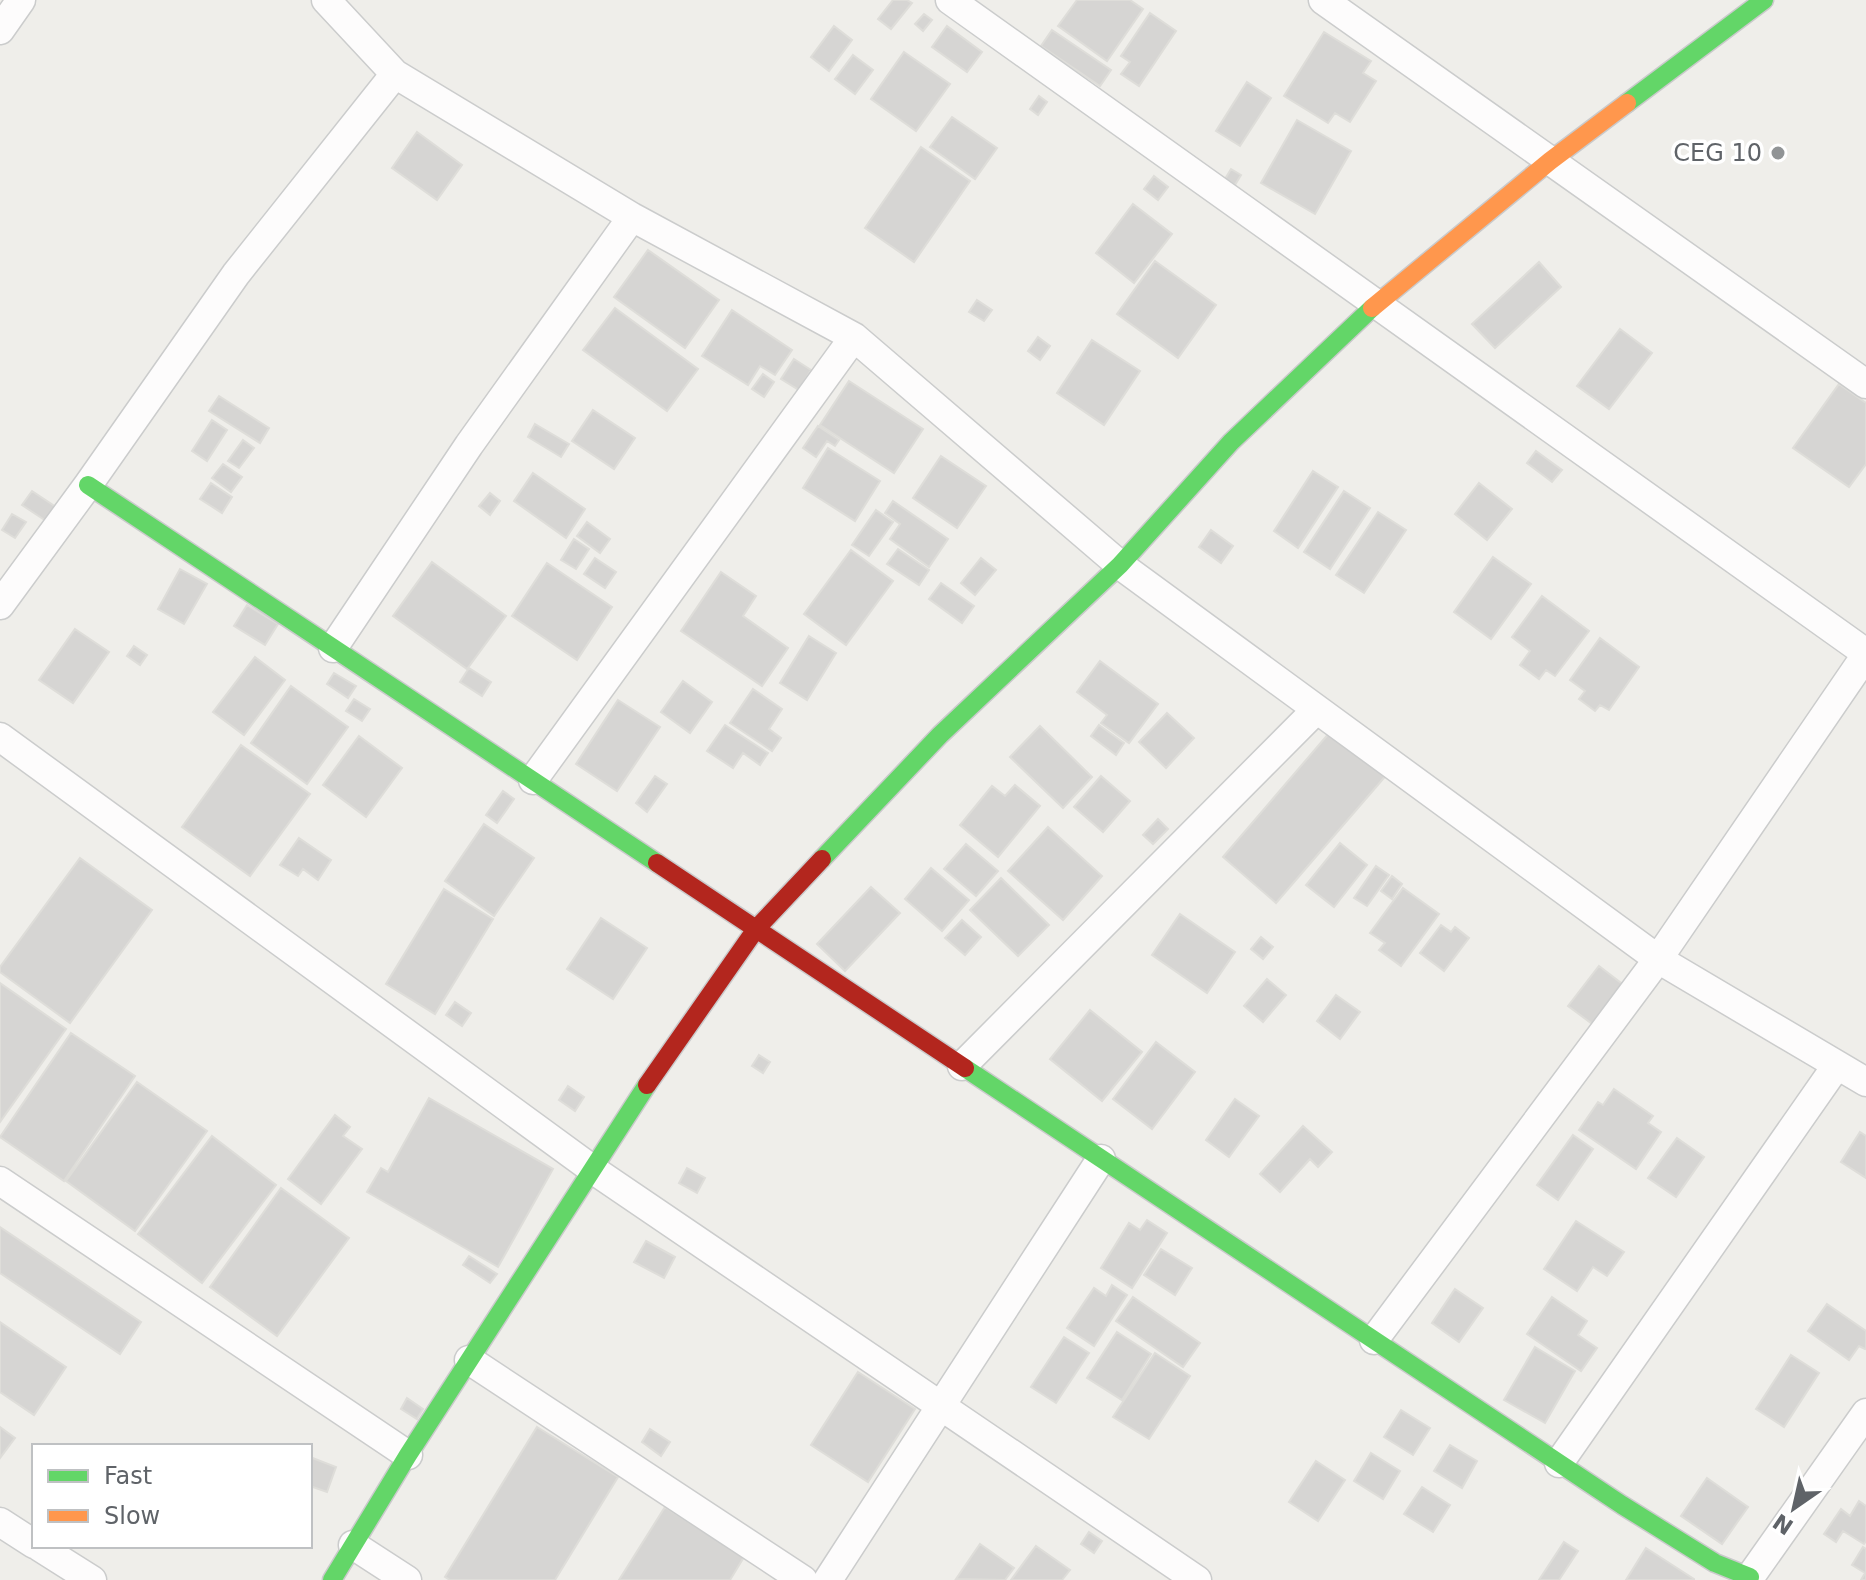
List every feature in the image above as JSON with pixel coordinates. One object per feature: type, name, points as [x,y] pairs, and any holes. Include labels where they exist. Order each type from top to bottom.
[{"type":"street","points":[[0,30],[21,0]]},
{"type":"street","points":[[326,0],[395,74],[632,217],[854,337],[1120,565],[1316,710],[1658,959],[1866,1082]]},
{"type":"street","points":[[950,0],[1866,654],[1658,959],[1374,1340]]},
{"type":"street","points":[[1323,0],[1866,384]]},
{"type":"street","points":[[332,1580],[408,1455],[592,1169],[660,1065],[756,929],[940,735],[1120,565],[1231,442],[1376,304],[1550,161],[1764,0]]},
{"type":"street","points":[[0,605],[236,274],[395,74]]},
{"type":"street","points":[[333,648],[469,445],[632,217]]},
{"type":"street","points":[[533,780],[854,337]]},
{"type":"street","points":[[88,485],[1559,1463],[1715,1563],[1749,1579],[1866,1413]]},
{"type":"street","points":[[962,1066],[1316,710]]},
{"type":"street","points":[[0,737],[592,1169],[941,1406],[1162,1570],[1197,1580]]},
{"type":"street","points":[[1559,1463],[1837,1065]]},
{"type":"street","points":[[828,1580],[1101,1159]]},
{"type":"street","points":[[0,1181],[408,1455]]},
{"type":"street","points":[[469,1360],[803,1580]]},
{"type":"street","points":[[0,1522],[32,1542]]},
{"type":"street","points":[[353,1545],[407,1580]]},
{"type":"street","points":[[41,1548],[92,1580]]},
{"type":"building","points":[[893,0],[912,3],[891,29],[878,19]]},
{"type":"building","points":[[1077,0],[1130,0],[1143,9],[1107,61],[1058,26]]},
{"type":"building","points":[[1150,13],[1176,31],[1139,86],[1121,74],[1130,62],[1121,56]]},
{"type":"building","points":[[924,14],[932,20],[923,31],[915,24]]},
{"type":"building","points":[[834,26],[852,40],[829,71],[811,57]]},
{"type":"building","points":[[947,26],[982,52],[967,72],[932,47]]},
{"type":"building","points":[[1052,30],[1111,70],[1100,86],[1041,46]]},
{"type":"building","points":[[1324,32],[1371,61],[1363,73],[1376,81],[1350,122],[1335,113],[1328,123],[1284,96]]},
{"type":"building","points":[[904,52],[950,84],[916,131],[871,99]]},
{"type":"building","points":[[853,55],[873,70],[855,94],[835,79]]},
{"type":"building","points":[[1247,82],[1271,98],[1240,146],[1216,131]]},
{"type":"building","points":[[1039,96],[1047,102],[1038,115],[1030,109]]},
{"type":"building","points":[[952,117],[997,148],[975,179],[930,147]]},
{"type":"building","points":[[1297,120],[1351,151],[1315,214],[1261,183]]},
{"type":"building","points":[[417,132],[462,165],[437,200],[392,168]]},
{"type":"building","points":[[921,147],[970,181],[914,262],[865,228]]},
{"type":"building","points":[[1231,169],[1241,175],[1235,185],[1225,179]]},
{"type":"building","points":[[1154,176],[1168,187],[1158,200],[1144,189]]},
{"type":"building","points":[[1133,204],[1172,234],[1134,283],[1096,253]]},
{"type":"building","points":[[648,250],[719,300],[685,348],[614,297]]},
{"type":"building","points":[[1155,261],[1216,305],[1178,358],[1117,314]]},
{"type":"building","points":[[1539,262],[1561,287],[1495,348],[1472,324]]},
{"type":"building","points":[[977,300],[992,310],[984,321],[969,312]]},
{"type":"building","points":[[615,308],[698,369],[667,411],[583,350]]},
{"type":"building","points":[[732,310],[792,350],[775,375],[760,366],[748,385],[702,356]]},
{"type":"building","points":[[1620,329],[1652,353],[1609,409],[1577,386]]},
{"type":"building","points":[[1038,337],[1050,346],[1040,360],[1028,351]]},
{"type":"building","points":[[1092,340],[1140,371],[1104,425],[1057,393]]},
{"type":"building","points":[[794,359],[811,370],[799,390],[781,379]]},
{"type":"building","points":[[763,374],[774,382],[764,397],[752,389]]},
{"type":"building","points":[[849,381],[923,429],[894,473],[820,425]]},
{"type":"building","points":[[1839,384],[1866,403],[1866,464],[1849,487],[1793,448]]},
{"type":"building","points":[[219,396],[269,428],[260,443],[209,411]]},
{"type":"building","points":[[593,410],[635,438],[614,469],[572,441]]},
{"type":"building","points":[[212,420],[227,430],[207,461],[192,451]]},
{"type":"building","points":[[535,424],[569,444],[561,457],[528,437]]},
{"type":"building","points":[[818,426],[839,440],[835,446],[827,441],[816,457],[803,448]]},
{"type":"building","points":[[243,440],[254,448],[239,468],[228,461]]},
{"type":"building","points":[[828,448],[880,481],[855,521],[803,488]]},
{"type":"building","points":[[1536,451],[1562,470],[1552,482],[1527,463]]},
{"type":"building","points":[[941,456],[986,486],[957,528],[913,498]]},
{"type":"building","points":[[223,464],[242,477],[231,492],[212,478]]},
{"type":"building","points":[[1313,471],[1338,487],[1298,548],[1274,531]]},
{"type":"building","points":[[533,473],[585,509],[566,538],[514,501]]},
{"type":"building","points":[[211,483],[232,497],[222,513],[200,499]]},
{"type":"building","points":[[1479,483],[1512,509],[1487,540],[1455,514]]},
{"type":"building","points":[[32,491],[56,507],[46,521],[22,505]]},
{"type":"building","points":[[1344,491],[1370,508],[1330,569],[1304,552]]},
{"type":"building","points":[[490,493],[500,501],[490,515],[479,506]]},
{"type":"building","points":[[893,501],[948,539],[929,567],[890,539],[900,524],[885,513]]},
{"type":"building","points":[[876,510],[893,522],[869,556],[852,545]]},
{"type":"building","points":[[1378,512],[1406,530],[1364,593],[1336,575]]},
{"type":"building","points":[[12,514],[26,522],[15,538],[2,530]]},
{"type":"building","points":[[587,522],[610,539],[600,553],[577,536]]},
{"type":"building","points":[[1211,530],[1233,546],[1221,563],[1199,547]]},
{"type":"building","points":[[574,539],[589,549],[576,569],[561,560]]},
{"type":"building","points":[[898,549],[929,570],[919,585],[887,564]]},
{"type":"building","points":[[851,550],[893,581],[846,645],[804,614]]},
{"type":"building","points":[[1493,557],[1531,584],[1491,639],[1454,612]]},
{"type":"building","points":[[595,558],[616,572],[605,588],[584,574]]},
{"type":"building","points":[[981,558],[996,570],[975,595],[961,583]]},
{"type":"building","points":[[432,562],[506,616],[467,669],[393,616]]},
{"type":"building","points":[[547,563],[612,607],[577,660],[512,616]]},
{"type":"building","points":[[180,569],[207,584],[184,624],[158,609]]},
{"type":"building","points":[[721,572],[756,596],[743,616],[788,648],[762,686],[681,631]]},
{"type":"building","points":[[941,583],[974,606],[962,623],[929,599]]},
{"type":"building","points":[[1542,596],[1589,631],[1555,676],[1546,670],[1539,679],[1520,665],[1530,651],[1512,637]]},
{"type":"building","points":[[247,605],[278,624],[265,645],[234,626]]},
{"type":"building","points":[[75,629],[109,652],[73,703],[39,680]]},
{"type":"building","points":[[809,636],[836,653],[807,700],[780,683]]},
{"type":"building","points":[[1600,638],[1639,667],[1609,710],[1600,705],[1595,711],[1579,699],[1585,691],[1570,680]]},
{"type":"building","points":[[134,646],[147,655],[140,665],[127,656]]},
{"type":"building","points":[[255,657],[285,680],[244,735],[213,712]]},
{"type":"building","points":[[1100,661],[1158,704],[1129,743],[1101,723],[1107,715],[1077,692]]},
{"type":"building","points":[[469,668],[491,682],[482,696],[460,682]]},
{"type":"building","points":[[334,673],[356,686],[348,698],[327,684]]},
{"type":"building","points":[[683,681],[712,702],[690,733],[661,712]]},
{"type":"building","points":[[291,686],[348,727],[307,784],[251,743]]},
{"type":"building","points":[[753,689],[782,709],[769,729],[781,738],[772,751],[730,723]]},
{"type":"building","points":[[354,699],[370,709],[362,721],[346,711]]},
{"type":"building","points":[[618,700],[660,727],[617,791],[576,764]]},
{"type":"building","points":[[1167,713],[1194,738],[1166,768],[1139,742]]},
{"type":"building","points":[[725,725],[768,753],[760,765],[743,753],[733,768],[707,751]]},
{"type":"building","points":[[1099,725],[1124,743],[1116,755],[1091,736]]},
{"type":"building","points":[[1336,725],[1389,772],[1276,903],[1223,857]]},
{"type":"building","points":[[1040,726],[1092,777],[1063,808],[1010,757]]},
{"type":"building","points":[[359,736],[402,768],[366,817],[323,785]]},
{"type":"building","points":[[241,745],[310,794],[250,876],[182,827]]},
{"type":"building","points":[[655,776],[667,784],[647,812],[636,803]]},
{"type":"building","points":[[1101,776],[1130,801],[1103,832],[1074,807]]},
{"type":"building","points":[[1015,785],[1040,806],[998,857],[960,825],[992,786],[1005,796]]},
{"type":"building","points":[[503,791],[514,799],[497,823],[486,815]]},
{"type":"building","points":[[1158,819],[1168,829],[1153,844],[1143,835]]},
{"type":"building","points":[[484,824],[534,858],[494,916],[445,881]]},
{"type":"building","points":[[1048,827],[1102,876],[1063,920],[1008,871]]},
{"type":"building","points":[[299,838],[331,860],[318,880],[303,869],[298,876],[280,865]]},
{"type":"building","points":[[1340,843],[1367,865],[1334,907],[1306,885]]},
{"type":"building","points":[[966,844],[998,871],[976,896],[944,869]]},
{"type":"building","points":[[80,858],[152,910],[70,1023],[0,972],[0,967]]},
{"type":"building","points":[[1376,866],[1389,875],[1367,906],[1354,898]]},
{"type":"building","points":[[931,868],[969,900],[942,931],[905,899]]},
{"type":"building","points":[[1392,876],[1402,884],[1392,899],[1381,891]]},
{"type":"building","points":[[1001,878],[1049,925],[1018,956],[970,910]]},
{"type":"building","points":[[871,887],[900,913],[845,971],[817,944]]},
{"type":"building","points":[[1403,888],[1439,914],[1401,966],[1379,950],[1385,943],[1370,933]]},
{"type":"building","points":[[444,889],[493,919],[435,1014],[386,984]]},
{"type":"building","points":[[1180,914],[1235,952],[1207,993],[1152,955]]},
{"type":"building","points":[[601,918],[647,948],[613,999],[567,969]]},
{"type":"building","points":[[962,920],[981,937],[965,955],[945,938]]},
{"type":"building","points":[[1441,925],[1451,932],[1455,927],[1469,938],[1444,971],[1420,953]]},
{"type":"building","points":[[1261,937],[1273,947],[1263,959],[1251,949]]},
{"type":"building","points":[[1599,966],[1625,986],[1595,1026],[1568,1006]]},
{"type":"building","points":[[1267,979],[1286,995],[1263,1022],[1244,1006]]},
{"type":"building","points":[[0,983],[66,1029],[0,1122]]},
{"type":"building","points":[[1336,995],[1360,1012],[1340,1039],[1317,1021]]},
{"type":"building","points":[[455,1002],[471,1013],[462,1026],[446,1015]]},
{"type":"building","points":[[1090,1010],[1142,1052],[1102,1101],[1050,1059]]},
{"type":"building","points":[[71,1033],[135,1076],[64,1181],[0,1137]]},
{"type":"building","points":[[1156,1042],[1195,1072],[1152,1129],[1113,1099]]},
{"type":"building","points":[[759,1055],[770,1062],[763,1073],[752,1066]]},
{"type":"building","points":[[137,1082],[207,1131],[135,1231],[66,1181]]},
{"type":"building","points":[[568,1086],[584,1097],[575,1111],[559,1100]]},
{"type":"building","points":[[1614,1089],[1653,1116],[1648,1123],[1661,1132],[1636,1169],[1579,1130],[1598,1102],[1603,1105]]},
{"type":"building","points":[[429,1098],[553,1169],[498,1267],[367,1192],[381,1168],[388,1172]]},
{"type":"building","points":[[1235,1099],[1259,1116],[1229,1157],[1206,1140]]},
{"type":"building","points":[[335,1115],[350,1127],[343,1136],[362,1149],[321,1204],[288,1179]]},
{"type":"building","points":[[1303,1126],[1332,1152],[1318,1167],[1310,1159],[1280,1192],[1260,1174]]},
{"type":"building","points":[[1860,1132],[1866,1136],[1866,1178],[1841,1162]]},
{"type":"building","points":[[1573,1135],[1593,1149],[1558,1200],[1537,1185]]},
{"type":"building","points":[[212,1136],[276,1185],[202,1283],[138,1234]]},
{"type":"building","points":[[1677,1138],[1704,1157],[1676,1197],[1648,1178]]},
{"type":"building","points":[[687,1168],[705,1178],[697,1193],[679,1183]]},
{"type":"building","points":[[281,1188],[349,1238],[277,1336],[210,1287]]},
{"type":"building","points":[[1147,1220],[1167,1233],[1132,1288],[1101,1268],[1129,1223],[1140,1230]]},
{"type":"building","points":[[1576,1221],[1624,1252],[1607,1276],[1593,1267],[1577,1291],[1544,1269]]},
{"type":"building","points":[[0,1227],[141,1322],[120,1354],[0,1273]]},
{"type":"building","points":[[646,1241],[675,1257],[664,1278],[634,1262]]},
{"type":"building","points":[[1161,1249],[1192,1268],[1175,1295],[1144,1275]]},
{"type":"building","points":[[469,1256],[497,1274],[490,1283],[463,1265]]},
{"type":"building","points":[[1112,1285],[1127,1295],[1094,1346],[1067,1328],[1094,1288],[1106,1296]]},
{"type":"building","points":[[1455,1289],[1483,1308],[1459,1342],[1432,1323]]},
{"type":"building","points":[[1133,1297],[1200,1343],[1183,1367],[1116,1321]]},
{"type":"building","points":[[1552,1297],[1587,1321],[1578,1335],[1597,1348],[1581,1371],[1527,1334]]},
{"type":"building","points":[[1827,1304],[1866,1331],[1866,1348],[1859,1346],[1849,1360],[1808,1331]]},
{"type":"building","points":[[0,1322],[66,1367],[34,1415],[0,1392]]},
{"type":"building","points":[[1117,1332],[1151,1354],[1122,1400],[1087,1378]]},
{"type":"building","points":[[1064,1337],[1089,1353],[1056,1403],[1031,1387]]},
{"type":"building","points":[[1535,1347],[1575,1371],[1545,1423],[1504,1400]]},
{"type":"building","points":[[1155,1353],[1190,1376],[1149,1439],[1113,1417]]},
{"type":"building","points":[[1791,1355],[1819,1373],[1784,1427],[1756,1409]]},
{"type":"building","points":[[858,1372],[915,1409],[868,1482],[811,1445]]},
{"type":"building","points":[[407,1398],[423,1409],[417,1419],[401,1409]]},
{"type":"building","points":[[1401,1410],[1430,1428],[1413,1455],[1384,1437]]},
{"type":"building","points":[[0,1427],[15,1438],[0,1458]]},
{"type":"building","points":[[537,1427],[618,1477],[555,1580],[450,1580],[445,1577]]},
{"type":"building","points":[[650,1429],[670,1442],[661,1456],[642,1442]]},
{"type":"building","points":[[1450,1445],[1477,1461],[1462,1488],[1434,1471]]},
{"type":"building","points":[[1371,1453],[1400,1471],[1383,1499],[1354,1481]]},
{"type":"building","points":[[312,1458],[336,1467],[327,1492],[312,1487]]},
{"type":"building","points":[[1316,1461],[1345,1480],[1318,1521],[1289,1502]]},
{"type":"building","points":[[1707,1478],[1748,1507],[1722,1544],[1681,1516]]},
{"type":"building","points":[[1422,1487],[1450,1505],[1433,1532],[1404,1514]]},
{"type":"building","points":[[1859,1501],[1866,1506],[1864,1544],[1843,1531],[1836,1542],[1824,1534],[1841,1509],[1850,1516]]},
{"type":"building","points":[[665,1507],[744,1557],[730,1580],[619,1580]]},
{"type":"building","points":[[1089,1532],[1102,1541],[1094,1553],[1081,1544]]},
{"type":"building","points":[[1564,1542],[1578,1551],[1559,1580],[1539,1580]]},
{"type":"building","points":[[980,1544],[1014,1568],[1005,1580],[956,1579]]},
{"type":"building","points":[[1036,1546],[1070,1570],[1062,1580],[1011,1580]]},
{"type":"building","points":[[1863,1547],[1866,1549],[1866,1580],[1861,1580],[1865,1573],[1852,1565]]},
{"type":"building","points":[[1646,1548],[1694,1579],[1694,1580],[1626,1580]]},
{"type":"traffic: fast","points":[[1627,103],[1764,0]]},
{"type":"traffic: fast","points":[[822,859],[940,735],[1120,565],[1231,442],[1372,308]]},
{"type":"traffic: fast","points":[[88,485],[657,863]]},
{"type":"traffic: fast","points":[[965,1068],[1622,1505],[1715,1563],[1750,1577]]},
{"type":"traffic: fast","points":[[332,1580],[408,1455],[647,1085]]},
{"type":"traffic: slow","points":[[1372,308],[1550,161],[1627,103]]},
{"type":"traffic: jam","points":[[647,1085],[756,929],[822,859]]},
{"type":"traffic: jam","points":[[657,863],[965,1068]]},
{"type":"place","name":"CEG 10","points":[[1778,153]]}]
